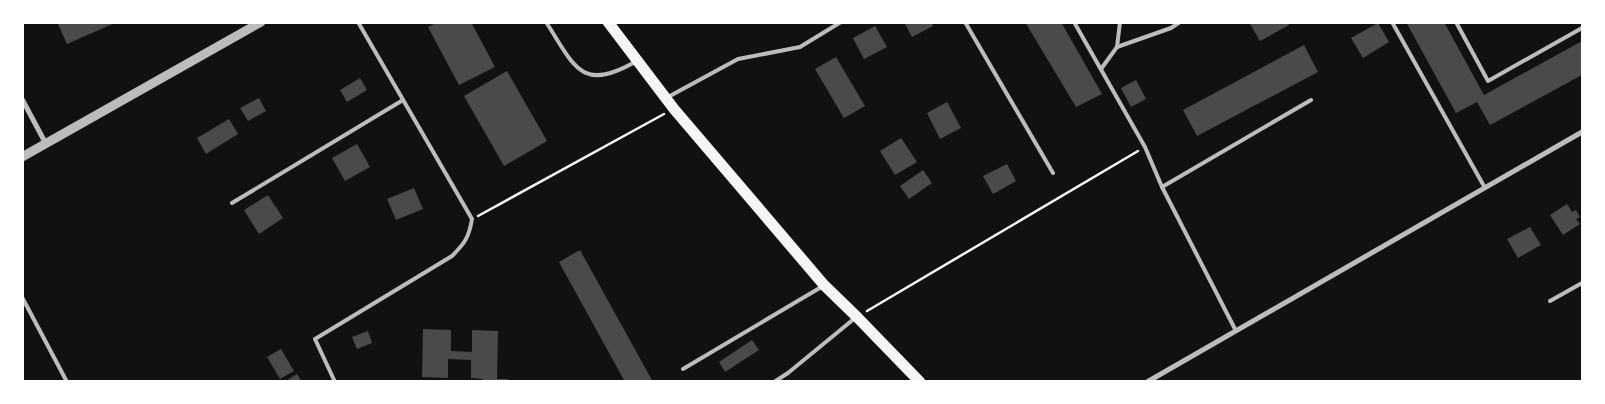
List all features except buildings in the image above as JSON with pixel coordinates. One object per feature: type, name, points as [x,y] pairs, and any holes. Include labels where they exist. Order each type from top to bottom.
[{"type":"main road","points":[[608,22],[674,109],[824,286],[920,382]]},
{"type":"street","points":[[22,157],[261,22]]},
{"type":"street","points":[[22,99],[46,144]]},
{"type":"street","points":[[1147,382],[1582,132]]},
{"type":"lane","points":[[335,382],[315,338],[452,256],[464,244],[470,231],[472,219],[358,22]]},
{"type":"lane","points":[[546,22],[576,68],[594,77],[619,71],[637,61]]},
{"type":"lane","points":[[666,98],[738,60],[800,47],[841,22]]},
{"type":"lane","points":[[966,22],[1053,173]]},
{"type":"lane","points":[[1074,22],[1145,147],[1162,187],[1236,331]]},
{"type":"lane","points":[[1101,69],[1117,47],[1120,22]]},
{"type":"lane","points":[[1117,47],[1171,28],[1180,22]]},
{"type":"lane","points":[[1392,22],[1485,188]]},
{"type":"lane","points":[[1456,22],[1488,81],[1582,28]]},
{"type":"lane","points":[[232,203],[402,100]]},
{"type":"lane","points":[[1162,187],[1311,100]]},
{"type":"lane","points":[[1550,301],[1582,283]]},
{"type":"lane","points":[[683,370],[824,286]]},
{"type":"lane","points":[[22,297],[67,382]]},
{"type":"lane","points":[[774,382],[788,373],[857,317]]},
{"type":"path","points":[[472,219],[674,109]]},
{"type":"path","points":[[857,317],[1145,147]]}]
